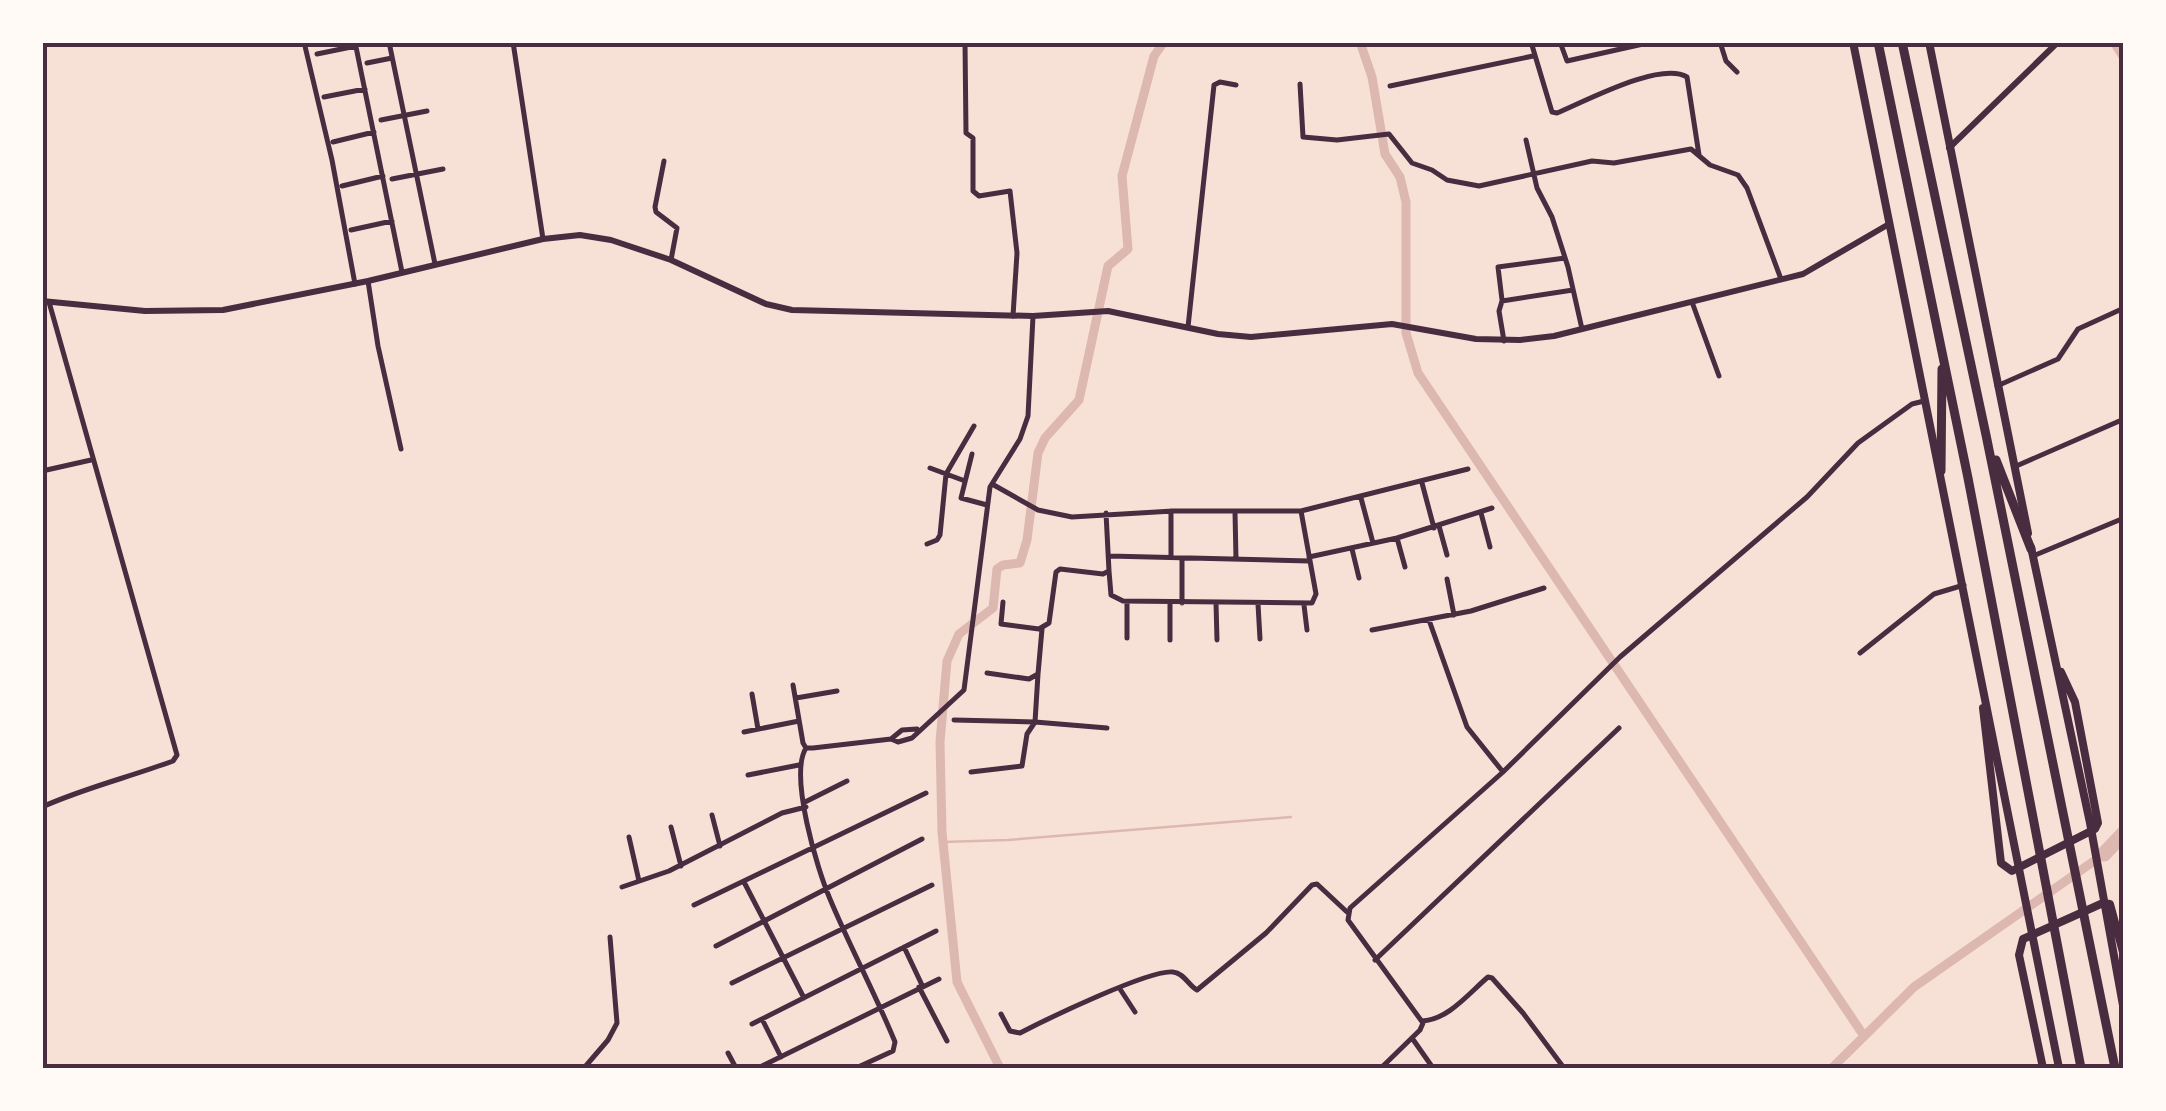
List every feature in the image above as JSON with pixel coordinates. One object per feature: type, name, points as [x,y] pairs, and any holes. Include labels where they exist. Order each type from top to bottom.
[{"type":"highway","points":[[1878,42],[2042,849],[2082,1068]]},
{"type":"highway","points":[[1902,42],[2116,1068]]},
{"type":"highway","points":[[1940,471],[1942,351]]},
{"type":"highway","points":[[1986,434],[2032,552]]},
{"type":"main road","points":[[1852,42],[2059,1068]]},
{"type":"main road","points":[[1929,42],[2090,823],[2124,1011]]},
{"type":"main road","points":[[1983,688],[1983,728],[2001,863],[2012,871],[2096,829],[2098,823],[2076,702],[2053,654]]},
{"type":"main road","points":[[2043,1068],[2019,955],[2023,939],[2103,903],[2110,904],[2124,956]]},
{"type":"street","points":[[304,42],[332,160],[355,284]]},
{"type":"street","points":[[389,42],[435,264]]},
{"type":"street","points":[[514,42],[544,239]]},
{"type":"street","points":[[965,42],[966,133],[974,138],[973,191],[979,196],[1010,191],[1017,253],[1013,316]]},
{"type":"street","points":[[1531,42],[1550,109],[1557,113],[1641,78],[1679,72],[1687,77],[1700,155]]},
{"type":"street","points":[[1560,42],[1567,61],[1652,42]]},
{"type":"street","points":[[1720,42],[1726,61],[1737,72]]},
{"type":"street","points":[[1949,148],[2058,42]]},
{"type":"street","points":[[317,54],[356,44],[402,272]]},
{"type":"street","points":[[1390,86],[1535,55]]},
{"type":"street","points":[[367,63],[392,58]]},
{"type":"street","points":[[1188,328],[1214,86],[1220,82],[1236,84]]},
{"type":"street","points":[[1300,84],[1303,137],[1337,140],[1389,134],[1412,164],[1447,180],[1479,186],[1592,161],[1614,163],[1684,148],[1710,165],[1738,175],[1747,188],[1782,279]]},
{"type":"street","points":[[324,97],[364,89]]},
{"type":"street","points":[[381,120],[426,111]]},
{"type":"street","points":[[333,142],[374,132]]},
{"type":"street","points":[[1526,140],[1534,175],[1565,258],[1582,330]]},
{"type":"street","points":[[664,161],[655,207],[677,228],[671,260]]},
{"type":"street","points":[[392,180],[443,169]]},
{"type":"street","points":[[342,186],[383,176]]},
{"type":"street","points":[[351,230],[392,221]]},
{"type":"street","points":[[42,807],[173,761],[177,755],[46,301],[145,311],[222,310],[368,282],[544,239],[595,237],[671,260],[766,304],[792,310],[1013,316],[1108,311],[1251,337],[1392,324],[1504,341],[1582,330],[1782,279],[1820,266],[1889,224]]},
{"type":"street","points":[[1504,341],[1498,267],[1565,258]]},
{"type":"street","points":[[368,282],[401,449]]},
{"type":"street","points":[[1502,301],[1573,290]]},
{"type":"street","points":[[1692,302],[1719,376]]},
{"type":"street","points":[[1997,386],[2058,359],[2078,328],[2124,308]]},
{"type":"street","points":[[806,748],[905,740],[964,690],[986,505],[992,484],[1020,439],[1028,416],[1033,316]]},
{"type":"street","points":[[1348,912],[1504,772],[1620,658],[1807,497],[1858,443],[1912,404],[1926,401]]},
{"type":"street","points":[[2014,467],[2124,419]]},
{"type":"street","points":[[927,544],[940,536],[946,474],[974,426]]},
{"type":"street","points":[[972,454],[962,498],[986,505]]},
{"type":"street","points":[[42,471],[92,460]]},
{"type":"street","points":[[930,468],[965,481]]},
{"type":"street","points":[[992,484],[1038,510],[1072,516],[1301,511],[1468,470]]},
{"type":"street","points":[[1422,483],[1447,556]]},
{"type":"street","points":[[1361,498],[1373,544]]},
{"type":"street","points":[[1108,556],[1309,559],[1397,538],[1492,508]]},
{"type":"street","points":[[1171,511],[1171,558]]},
{"type":"street","points":[[1234,511],[1236,559]]},
{"type":"street","points":[[1106,513],[1112,595],[1127,602],[1304,605],[1316,600],[1301,511]]},
{"type":"street","points":[[1481,513],[1490,547]]},
{"type":"street","points":[[2032,552],[2124,518]]},
{"type":"street","points":[[1397,538],[1405,566]]},
{"type":"street","points":[[1352,549],[1359,578]]},
{"type":"street","points":[[1182,558],[1182,603]]},
{"type":"street","points":[[1003,602],[1001,624],[1042,628],[1049,623],[1055,575],[1060,569],[1103,574],[1110,571]]},
{"type":"street","points":[[1447,579],[1454,615]]},
{"type":"street","points":[[1860,653],[1934,594],[1964,585]]},
{"type":"street","points":[[1372,630],[1454,615],[1544,588]]},
{"type":"street","points":[[1127,602],[1128,638]]},
{"type":"street","points":[[1170,602],[1170,640]]},
{"type":"street","points":[[1216,603],[1217,640]]},
{"type":"street","points":[[1258,604],[1260,639]]},
{"type":"street","points":[[1304,605],[1306,630]]},
{"type":"street","points":[[1429,620],[1467,727],[1504,772]]},
{"type":"street","points":[[971,772],[1022,766],[1026,734],[1036,722],[1042,628]]},
{"type":"street","points":[[988,673],[1029,678],[1038,674]]},
{"type":"street","points":[[793,685],[806,748],[800,765],[814,848],[827,890],[895,1047],[856,1068]]},
{"type":"street","points":[[796,698],[837,691]]},
{"type":"street","points":[[752,694],[758,729]]},
{"type":"street","points":[[954,720],[1106,728]]},
{"type":"street","points":[[744,732],[799,721]]},
{"type":"street","points":[[1374,960],[1620,728]]},
{"type":"street","points":[[748,775],[800,765]]},
{"type":"street","points":[[622,887],[681,866],[847,781]]},
{"type":"street","points":[[694,905],[926,793]]},
{"type":"street","points":[[712,814],[720,847]]},
{"type":"street","points":[[671,827],[681,866]]},
{"type":"street","points":[[629,836],[639,881]]},
{"type":"street","points":[[716,946],[922,839]]},
{"type":"street","points":[[744,882],[804,998]]},
{"type":"street","points":[[1001,1014],[1010,1031],[1020,1033],[1068,1009],[1153,976],[1175,972],[1194,990],[1202,988],[1317,884],[1348,912],[1348,920],[1374,960],[1422,1021]]},
{"type":"street","points":[[732,983],[932,885]]},
{"type":"street","points":[[752,1024],[936,931]]},
{"type":"street","points":[[584,1068],[617,1023],[610,937]]},
{"type":"street","points":[[904,948],[947,1041]]},
{"type":"street","points":[[1422,1021],[1444,1015],[1488,977],[1492,978],[1524,1013],[1564,1068]]},
{"type":"street","points":[[758,1068],[769,1066],[880,1006],[939,980]]},
{"type":"street","points":[[1120,989],[1135,1012]]},
{"type":"street","points":[[762,1019],[781,1058]]},
{"type":"street","points":[[1381,1068],[1420,1030],[1422,1021]]},
{"type":"street","points":[[1412,1038],[1433,1068]]},
{"type":"street","points":[[728,1053],[736,1068]]},
{"type":"waterway","points":[[1000,1068],[957,982],[942,832],[940,742],[947,661],[959,634],[993,608],[997,569],[1020,563],[1027,540],[1038,453],[1045,438],[1079,400],[1108,266],[1128,249],[1122,176],[1154,56],[1164,42]]},
{"type":"waterway","points":[[1360,42],[1372,77],[1385,154],[1400,177],[1406,202],[1406,333],[1418,373],[1864,1036]]},
{"type":"waterway","points":[[2114,42],[2124,58]]},
{"type":"waterway","points":[[943,842],[1291,817]]},
{"type":"waterway","points":[[2104,854],[2124,833]]},
{"type":"waterway","points":[[1832,1068],[1914,987],[2104,854]]}]
